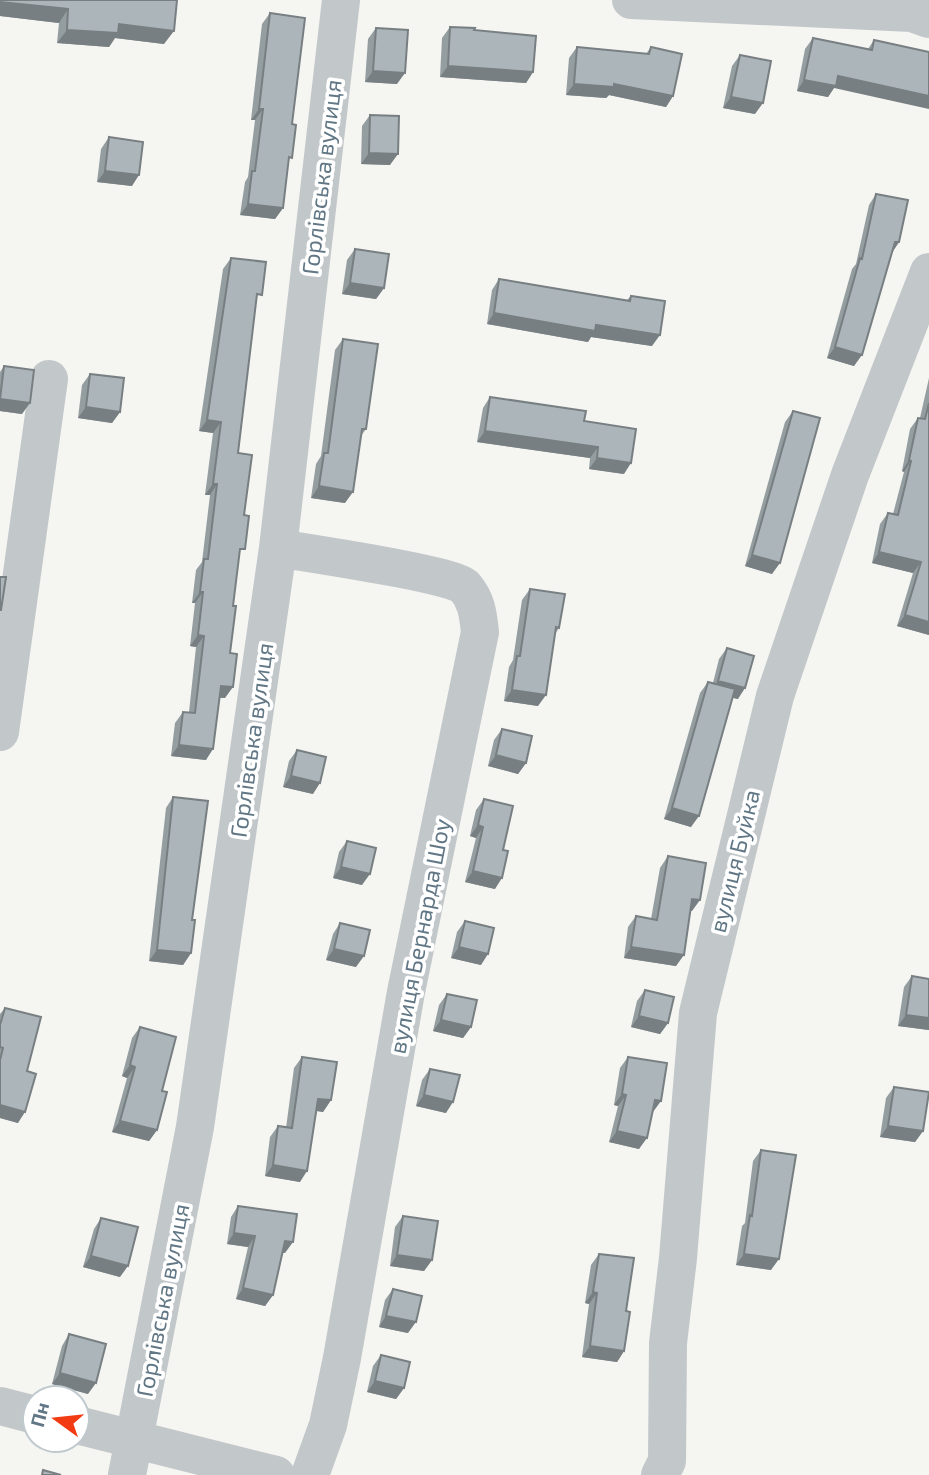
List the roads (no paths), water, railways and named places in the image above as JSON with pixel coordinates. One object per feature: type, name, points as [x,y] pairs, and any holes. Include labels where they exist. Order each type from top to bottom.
[{"type":"street","name":"Горлівська вулиця","points":[[131,1457],[195,1127],[278,548],[341,0]]},
{"type":"street","points":[[631,0],[912,13],[929,19]]},
{"type":"street","name":"вулиця Буйка","points":[[660,1475],[667,1461],[668,1343],[678,1258],[698,1013],[775,696],[850,475],[929,272]]},
{"type":"street","points":[[0,732],[49,379]]},
{"type":"street","name":"вулиця Бернарда Шоу","points":[[278,548],[434,575],[463,584],[477,605],[480,632],[406,992],[342,1358],[328,1425],[310,1475]]},
{"type":"street","points":[[0,1406],[21,1411]]},
{"type":"street","points":[[91,1433],[131,1457],[276,1475]]}]
